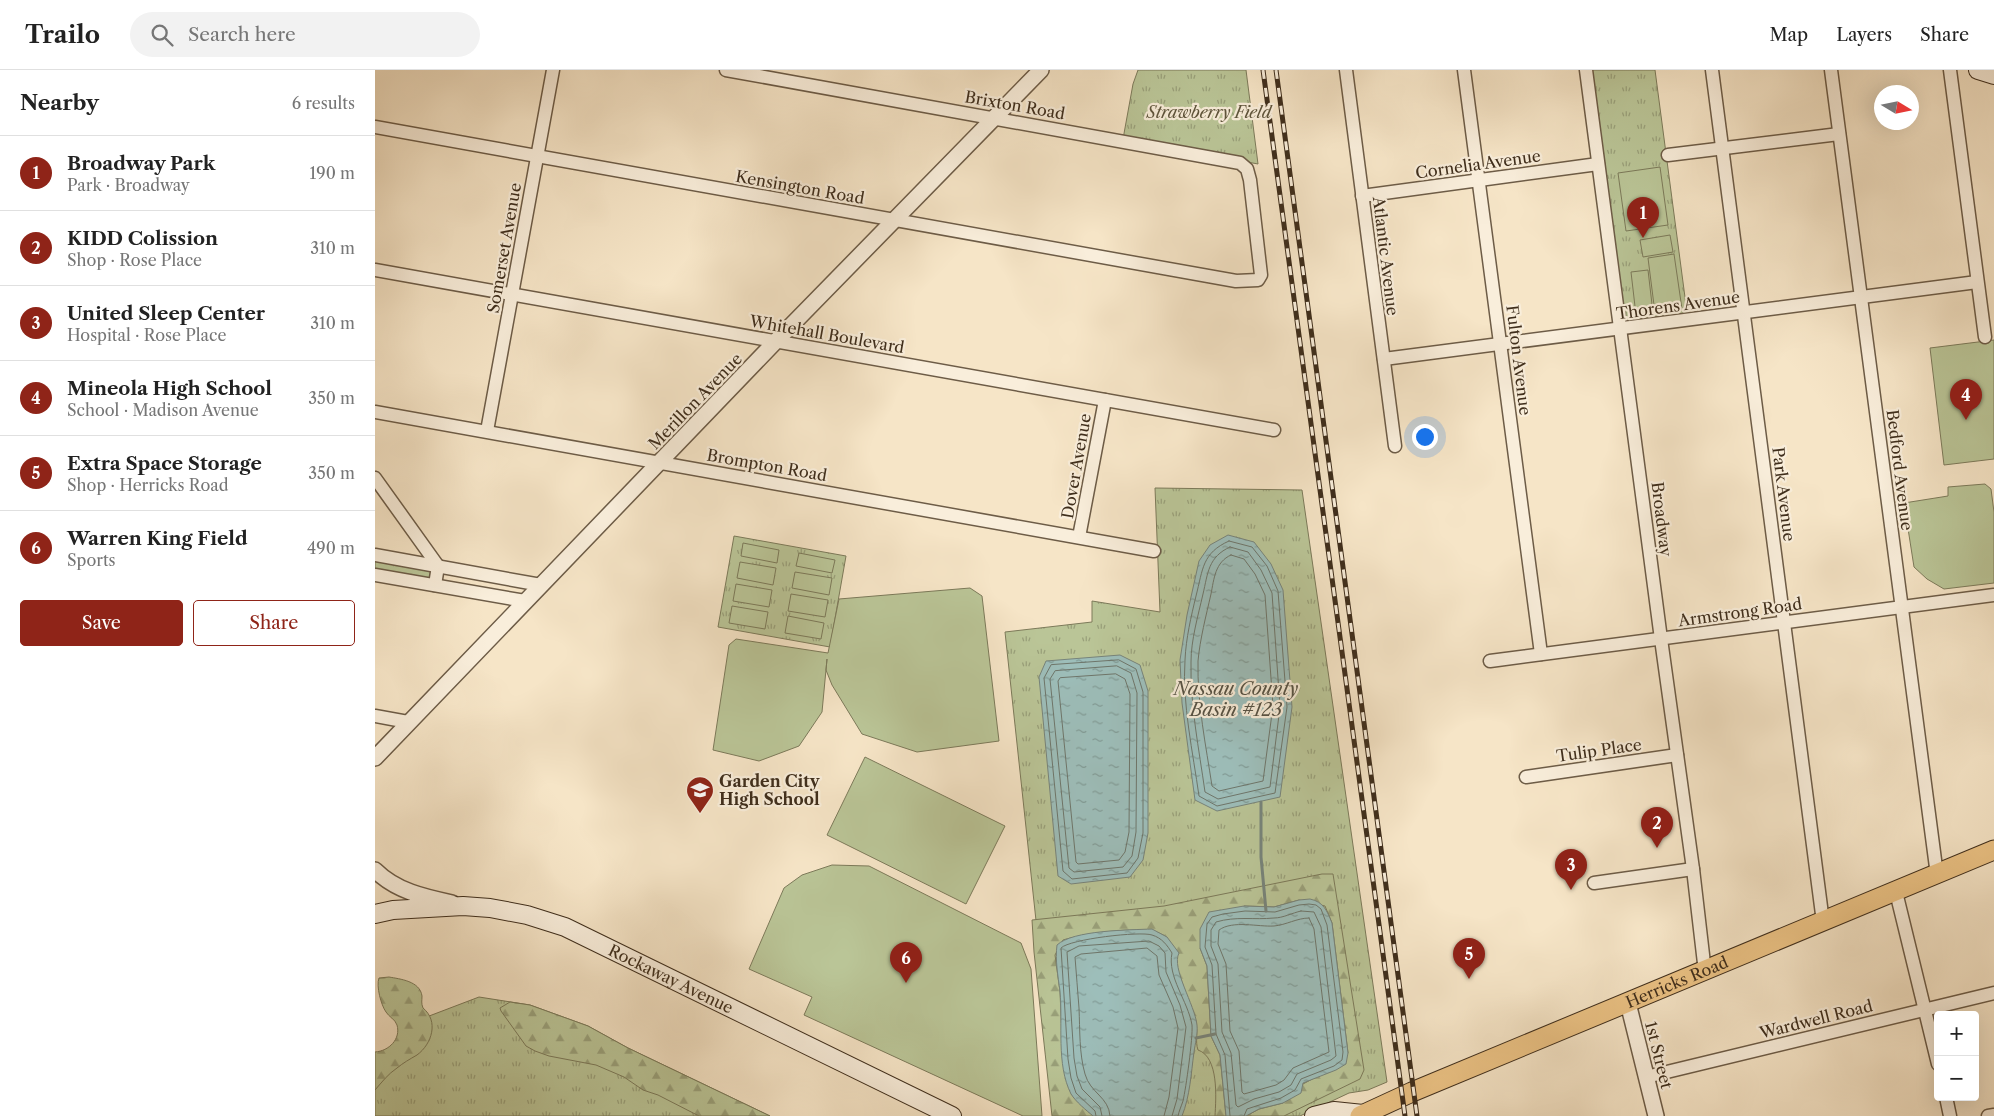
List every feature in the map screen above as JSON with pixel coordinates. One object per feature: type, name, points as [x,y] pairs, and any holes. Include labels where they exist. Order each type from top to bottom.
[{"type":"main road","points":[[1978,70],[1994,75]]},
{"type":"main road","name":"Herricks Road","points":[[1361,1115],[1994,850]]},
{"type":"main road","name":"Rockaway Avenue","points":[[375,914],[393,910],[463,906],[490,908],[527,915],[565,927],[952,1116]]},
{"type":"main road","points":[[1314,1116],[1333,1111],[1361,1115]]},
{"type":"street","name":"Somerset Avenue","points":[[487,431],[553,70]]},
{"type":"street","name":"Brixton Road","points":[[726,70],[1240,163],[1247,169],[1255,218],[1261,275],[1258,280],[1249,282],[1219,278]]},
{"type":"street","name":"Merillon Avenue","points":[[375,758],[776,341],[1041,70]]},
{"type":"street","name":"Atlantic Avenue","points":[[1346,70],[1395,446]]},
{"type":"street","name":"Fulton Avenue","points":[[1465,70],[1541,654]]},
{"type":"street","name":"Broadway","points":[[1586,70],[1693,869],[1705,972]]},
{"type":"street","name":"Park Avenue","points":[[1712,70],[1823,922]]},
{"type":"street","name":"Bedford Avenue","points":[[1831,70],[1937,875]]},
{"type":"street","points":[[1950,70],[1985,337]]},
{"type":"street","name":"Kensington Road","points":[[375,127],[1219,278]]},
{"type":"street","points":[[1668,155],[1839,134]]},
{"type":"street","name":"Cornelia Avenue","points":[[1362,196],[1598,164]]},
{"type":"street","name":"Whitehall Boulevard","points":[[375,270],[1274,430]]},
{"type":"street","name":"Thorens Avenue","points":[[1384,359],[1977,282]]},
{"type":"street","name":"Dover Avenue","points":[[1079,537],[1105,400]]},
{"type":"street","name":"Brompton Road","points":[[375,412],[1153,551]]},
{"type":"street","points":[[375,478],[438,566],[435,585]]},
{"type":"street","points":[[375,555],[541,585]]},
{"type":"street","points":[[375,575],[525,602]]},
{"type":"street","name":"Armstrong Road","points":[[1490,661],[1994,595]]},
{"type":"street","points":[[375,716],[408,722]]},
{"type":"street","name":"Tulip Place","points":[[1526,777],[1677,756]]},
{"type":"street","points":[[1594,883],[1693,869]]},
{"type":"street","points":[[375,870],[400,888],[418,895],[463,906]]},
{"type":"street","points":[[1896,892],[1936,1056]]},
{"type":"street","name":"Wardwell Road","points":[[1646,1077],[1994,993]]},
{"type":"street","name":"1st Street","points":[[1628,1003],[1655,1116]]},
{"type":"street","points":[[1947,1101],[1950,1116]]},
{"type":"street","points":[[1988,1116],[1994,1114]]},
{"type":"green space","name":"Strawberry Field","points":[[1138,70],[1246,70],[1258,164],[1123,139],[1133,84]]},
{"type":"green space","points":[[1586,70],[1655,70],[1688,320],[1620,329]]},
{"type":"green space","points":[[1660,167],[1668,225],[1626,231],[1618,173]]},
{"type":"green space","points":[[1670,235],[1673,252],[1643,257],[1640,240]]},
{"type":"green space","points":[[1674,254],[1682,309],[1655,313],[1648,258]]},
{"type":"green space","points":[[1648,270],[1653,313],[1636,315],[1631,272]]},
{"type":"green space","points":[[1994,340],[1994,459],[1944,465],[1930,348]]},
{"type":"green space","points":[[1985,484],[1991,489],[1994,512],[1994,583],[1944,589],[1927,579],[1914,567],[1904,503],[1948,496],[1948,487]]},
{"type":"green space","name":"Nassau County Basin #123","points":[[1155,488],[1302,490],[1387,1082],[1368,1090],[1349,1093],[1300,1116],[1057,1116],[1005,632],[1092,622],[1092,601],[1160,612]]},
{"type":"green space","points":[[734,536],[846,556],[830,647],[718,627]]},
{"type":"green space","points":[[743,543],[779,550],[777,563],[741,556]]},
{"type":"green space","points":[[799,553],[835,560],[832,573],[796,566]]},
{"type":"green space","points":[[375,557],[436,568],[433,582],[375,572]]},
{"type":"green space","points":[[740,562],[776,568],[773,585],[737,578]]},
{"type":"green space","points":[[795,572],[832,578],[829,595],[792,588]]},
{"type":"green space","points":[[736,584],[772,590],[769,607],[733,601]]},
{"type":"green space","points":[[970,588],[982,596],[999,741],[917,752],[862,734],[832,685],[826,670],[827,659],[822,712],[799,746],[759,761],[713,750],[729,645],[736,639],[828,653],[839,599]]},
{"type":"green space","points":[[791,594],[828,600],[825,617],[788,611]]},
{"type":"green space","points":[[732,606],[768,612],[765,629],[729,623]]},
{"type":"green space","points":[[788,616],[824,623],[821,639],[785,633]]},
{"type":"green space","points":[[865,757],[1005,826],[966,904],[827,835]]},
{"type":"green space","points":[[832,865],[869,866],[1021,943],[1031,969],[1042,1116],[1023,1116],[804,1015],[812,997],[749,969],[784,888],[802,875]]},
{"type":"green space","points":[[1322,874],[1333,874],[1364,1070],[1360,1079],[1284,1116],[1246,1116],[1259,1109],[1283,1103],[1303,1084],[1316,1077],[1348,1053],[1332,923],[1325,906],[1299,900],[1274,907],[1244,906],[1200,948],[1207,966],[1211,1036],[1220,1055],[1226,1116],[1215,1116],[1216,1089],[1213,1069],[1205,1054],[1198,1050],[1197,1027],[1171,945],[1167,938],[1159,933],[1133,930],[1085,935],[1063,940],[1055,955],[1060,992],[1063,1060],[1072,1095],[1093,1116],[1052,1116],[1032,920],[1164,906]]},
{"type":"green space","points":[[389,977],[409,982],[418,987],[422,996],[423,1008],[431,1019],[432,1032],[427,1045],[417,1055],[385,1078],[375,1090],[375,1052],[389,1047],[393,1043],[398,1030],[395,1021],[384,1009],[379,990],[379,978]]},
{"type":"green space","points":[[479,997],[530,1005],[588,1026],[628,1048],[770,1116],[375,1116],[375,1056],[384,1054],[416,1021]]},
{"type":"green space","points":[[510,1002],[530,1005],[588,1026],[628,1048],[770,1116],[699,1116],[658,1095],[643,1090],[624,1077],[596,1065],[549,1056],[535,1051],[526,1046],[501,1011],[500,1008]]},
{"type":"water","name":"Nassau County Basin #123","points":[[1228,535],[1254,542],[1271,564],[1283,590],[1292,707],[1280,797],[1217,811],[1195,800],[1182,703],[1180,660],[1187,615],[1199,561],[1210,545]]},
{"type":"water","points":[[1120,655],[1140,665],[1148,691],[1148,833],[1143,860],[1130,877],[1071,884],[1058,876],[1039,677],[1046,661]]},
{"type":"water","points":[[1310,899],[1322,905],[1332,923],[1348,1053],[1346,1064],[1303,1083],[1301,1093],[1283,1103],[1259,1109],[1246,1116],[1226,1116],[1220,1055],[1211,1036],[1207,966],[1200,948],[1200,929],[1209,912],[1244,906],[1274,907]]},
{"type":"water","points":[[1152,929],[1167,937],[1179,953],[1177,960],[1178,968],[1197,1025],[1190,1085],[1185,1108],[1182,1116],[1093,1116],[1071,1094],[1063,1070],[1057,945],[1075,936]]},
{"type":"waterway","points":[[1261,802],[1261,857],[1266,911]]},
{"type":"waterway","points":[[1196,1038],[1215,1034]]},
{"type":"railway","points":[[1263,70],[1405,1116]]},
{"type":"railway","points":[[1276,70],[1417,1116]]},
{"type":"place","name":"Broadway Park","points":[[1643,238]]},
{"type":"place","name":"Mineola High School","points":[[1966,420]]},
{"type":"place","name":"Garden City High School","points":[[700,814]]},
{"type":"place","name":"KIDD Colission","points":[[1657,848]]},
{"type":"place","name":"United Sleep Center","points":[[1571,890]]},
{"type":"place","name":"Extra Space Storage","points":[[1469,979]]},
{"type":"place","name":"Warren King Field","points":[[906,983]]}]
